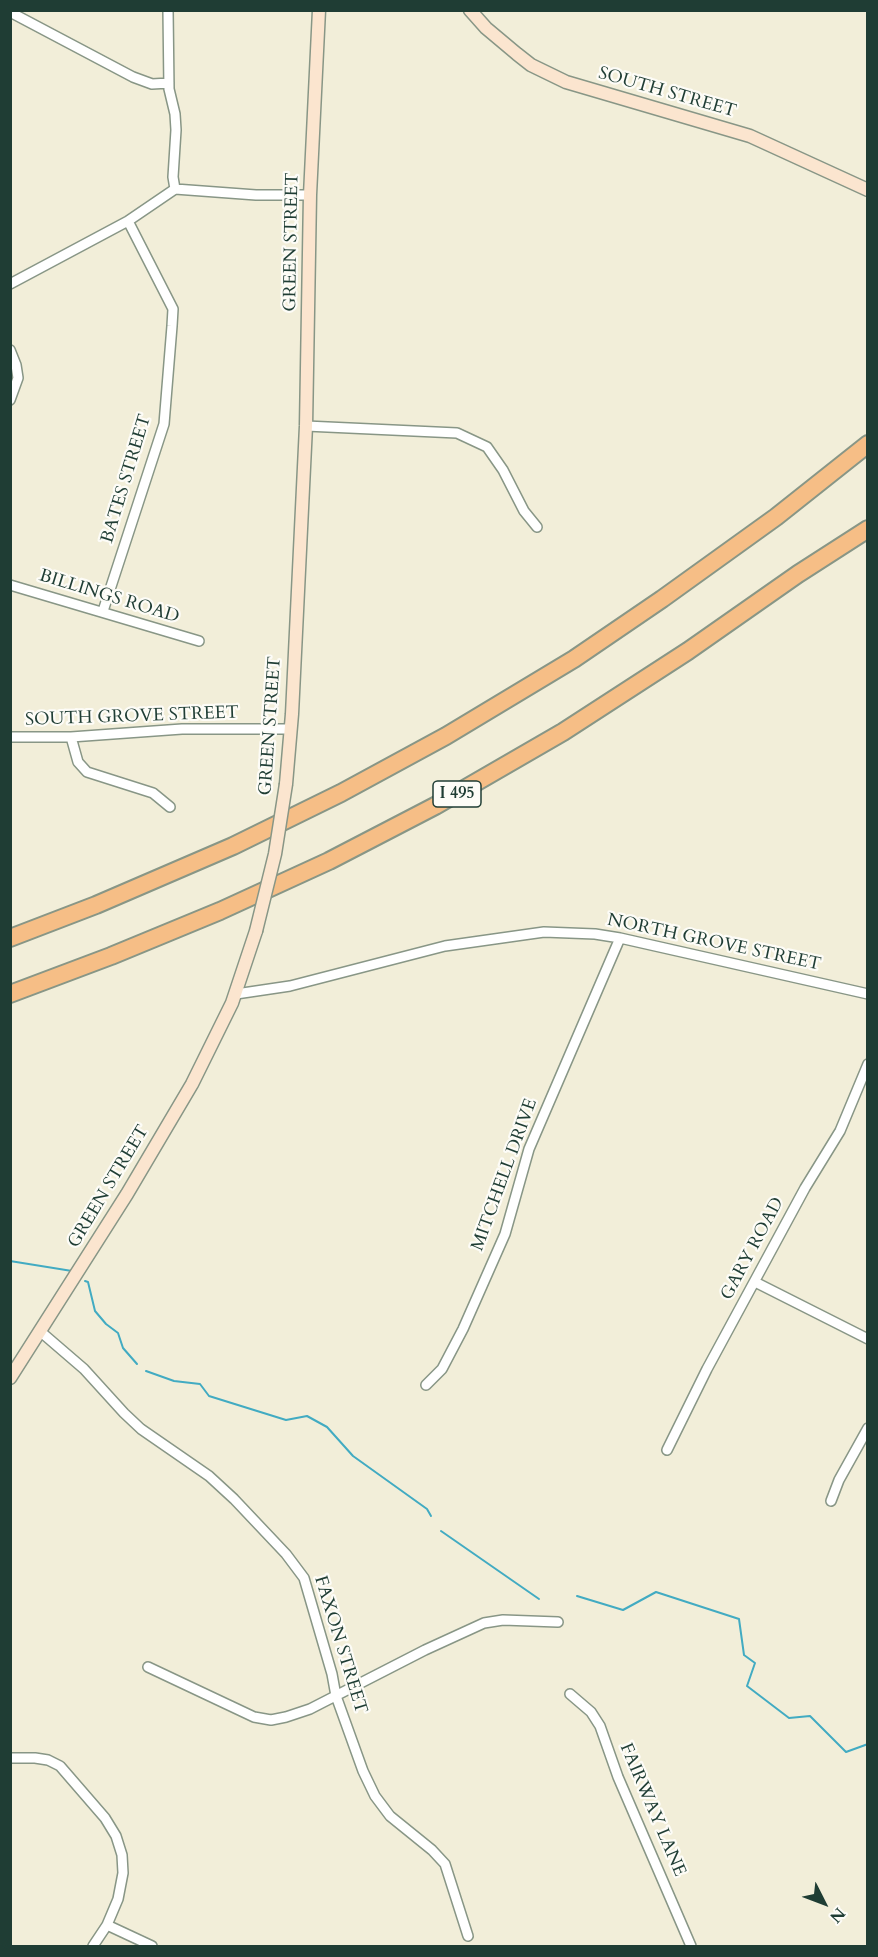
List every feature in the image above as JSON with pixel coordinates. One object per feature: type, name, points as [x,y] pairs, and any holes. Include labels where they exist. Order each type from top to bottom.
[{"type":"highway","points":[[10,938],[105,902],[224,850],[350,789],[446,736],[574,659],[662,600],[776,517],[867,444]]},
{"type":"highway","name":"I 495","points":[[10,995],[169,933],[257,894],[346,852],[443,801],[563,732],[688,651],[867,529]]},
{"type":"main road","name":"GREEN STREET","points":[[10,1378],[41,1332],[192,1084],[236,994],[256,931],[278,839],[291,729],[306,426],[310,195],[319,10]]},
{"type":"main road","name":"SOUTH STREET","points":[[470,10],[486,28],[531,65],[566,82],[750,136],[867,190]]},
{"type":"street","points":[[168,10],[169,84],[175,114],[173,177],[175,189]]},
{"type":"street","points":[[10,12],[133,77],[152,84],[169,84]]},
{"type":"street","points":[[10,284],[129,221],[175,189],[256,195],[310,195]]},
{"type":"street","name":"BATES STREET","points":[[103,611],[164,424],[172,326],[172,309],[163,287],[129,221]]},
{"type":"street","points":[[10,350],[18,378],[10,400]]},
{"type":"street","points":[[306,426],[457,433],[487,447],[503,470],[524,511],[537,527]]},
{"type":"street","name":"BILLINGS ROAD","points":[[10,585],[199,641]]},
{"type":"street","name":"SOUTH GROVE STREET","points":[[10,737],[71,737],[182,729],[291,729]]},
{"type":"street","points":[[71,737],[78,762],[87,772],[153,793],[170,807]]},
{"type":"street","name":"NORTH GROVE STREET","points":[[236,994],[290,986],[445,946],[544,932],[595,934],[620,938],[867,994]]},
{"type":"street","name":"MITCHELL DRIVE","points":[[426,1385],[442,1369],[463,1329],[505,1234],[529,1149],[620,938]]},
{"type":"street","name":"GARY ROAD","points":[[667,1450],[754,1282],[805,1188],[840,1131],[867,1064]]},
{"type":"street","points":[[754,1282],[867,1339]]},
{"type":"street","name":"FAXON STREET","points":[[41,1332],[84,1369],[141,1429],[209,1476],[234,1499],[286,1554],[304,1578],[332,1674],[336,1696],[363,1771],[375,1796],[390,1816],[432,1850],[445,1864],[468,1936]]},
{"type":"street","points":[[831,1501],[839,1480],[867,1428]]},
{"type":"street","points":[[148,1667],[254,1717],[271,1720],[310,1709],[483,1623],[503,1620],[558,1622]]},
{"type":"street","name":"FAIRWAY LANE","points":[[570,1694],[591,1712],[600,1726],[618,1777],[691,1947]]},
{"type":"street","points":[[10,1758],[48,1760],[60,1766],[105,1818],[116,1836],[122,1855],[123,1874],[118,1899],[107,1925],[93,1947]]},
{"type":"street","points":[[107,1925],[152,1947]]},
{"type":"waterway","points":[[10,1261],[72,1271]]},
{"type":"waterway","points":[[85,1281],[88,1282],[95,1311],[118,1333],[123,1348],[137,1364]]},
{"type":"waterway","points":[[146,1371],[174,1381],[200,1384],[209,1396],[286,1420],[307,1416],[327,1427],[353,1456],[427,1509],[431,1516]]},
{"type":"waterway","points":[[441,1531],[539,1599]]},
{"type":"waterway","points":[[577,1596],[623,1610],[656,1592],[739,1619],[744,1655],[755,1663],[747,1686],[789,1718],[810,1716],[846,1752],[868,1744]]}]
